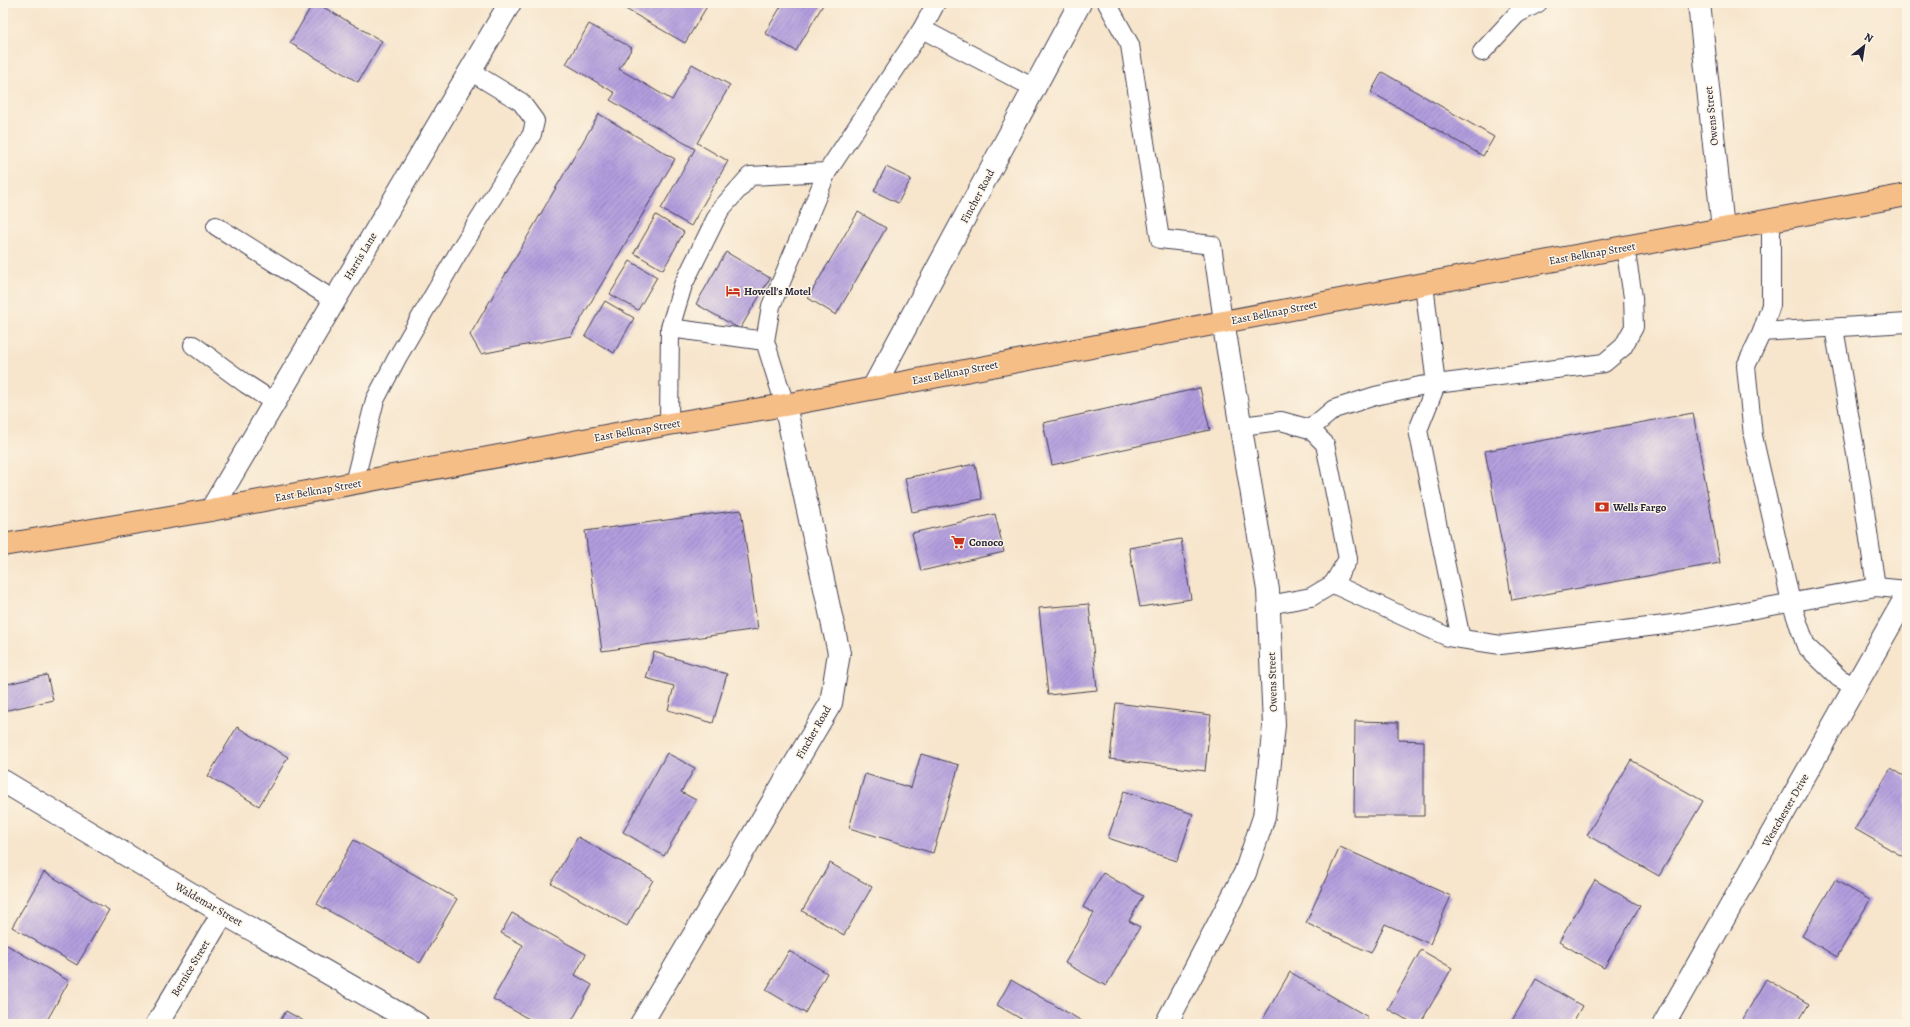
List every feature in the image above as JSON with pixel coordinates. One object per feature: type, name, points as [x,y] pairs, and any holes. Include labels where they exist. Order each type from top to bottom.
[{"type":"main road","name":"East Belknap Street","points":[[3,545],[211,510],[669,424],[785,405],[1223,321],[1907,195]]},
{"type":"street","name":"Harris Lane","points":[[211,510],[510,3]]},
{"type":"street","name":"Fincher Road","points":[[873,388],[1080,3]]},
{"type":"street","name":"Owens Street","points":[[1699,3],[1723,229]]},
{"type":"street","name":"Owens Street","points":[[1166,1024],[1244,874],[1264,817],[1274,725],[1268,590],[1223,321]]},
{"type":"street","name":"Fincher Road","points":[[641,1024],[831,703],[838,654],[785,405]]},
{"type":"street","name":"Westchester Drive","points":[[1664,1024],[1907,595]]},
{"type":"street","name":"Waldemar Street","points":[[3,781],[223,913],[417,1024]]},
{"type":"street","name":"Bernice Street","points":[[157,1024],[223,913]]},
{"type":"lane","points":[[785,405],[765,341],[771,306],[827,172],[922,29],[936,3]]},
{"type":"lane","points":[[1107,3],[1130,45],[1160,239],[1212,245],[1223,321]]},
{"type":"lane","points":[[1482,52],[1517,14],[1538,3]]},
{"type":"lane","points":[[922,29],[1034,88]]},
{"type":"lane","points":[[354,483],[375,400],[396,358],[450,266],[532,134],[535,121],[521,102],[470,71]]},
{"type":"lane","points":[[669,424],[670,328],[683,285],[720,210],[750,176],[827,172]]},
{"type":"lane","points":[[1772,220],[1771,305],[1762,332],[1746,366],[1753,436],[1791,602],[1806,646],[1839,678],[1855,687]]},
{"type":"lane","points":[[216,226],[334,300]]},
{"type":"lane","points":[[1310,429],[1334,409],[1376,396],[1436,384],[1604,363],[1623,347],[1634,327],[1633,297],[1625,247]]},
{"type":"lane","points":[[1424,284],[1436,384],[1418,430],[1462,639]]},
{"type":"lane","points":[[1762,332],[1907,323]]},
{"type":"lane","points":[[670,328],[765,341]]},
{"type":"lane","points":[[1834,328],[1860,477],[1876,587]]},
{"type":"lane","points":[[193,345],[246,384],[274,402]]},
{"type":"lane","points":[[1240,426],[1281,421],[1310,429],[1326,444],[1348,560],[1333,584],[1311,597],[1269,605]]},
{"type":"lane","points":[[1333,584],[1448,637],[1501,645],[1673,624],[1876,587],[1907,590]]},
{"type":"building","points":[[313,3],[316,3],[382,41],[358,82],[290,43]]},
{"type":"building","points":[[615,3],[709,3],[685,43]]},
{"type":"building","points":[[783,3],[824,3],[796,51],[765,33]]},
{"type":"building","points":[[589,24],[632,48],[619,69],[672,100],[692,64],[730,85],[697,143],[728,161],[691,226],[661,209],[695,149],[610,100],[615,93],[566,64]]},
{"type":"building","points":[[1382,72],[1494,137],[1483,156],[1371,92]]},
{"type":"building","points":[[599,114],[675,159],[571,336],[481,354],[470,335]]},
{"type":"building","points":[[886,167],[911,179],[898,203],[874,191]]},
{"type":"building","points":[[858,212],[886,228],[836,315],[808,298]]},
{"type":"building","points":[[656,215],[684,232],[663,270],[634,253]]},
{"type":"building","name":"Howell's Motel","points":[[726,252],[770,278],[740,329],[696,304]]},
{"type":"building","points":[[630,261],[657,277],[638,310],[610,294]]},
{"type":"building","points":[[605,301],[634,318],[614,353],[585,336]]},
{"type":"building","points":[[1200,388],[1210,430],[1052,465],[1043,423]]},
{"type":"building","name":"Wells Fargo","points":[[1693,413],[1720,563],[1512,600],[1485,451]]},
{"type":"building","points":[[975,464],[982,499],[912,512],[905,478]]},
{"type":"building","points":[[741,510],[758,629],[602,651],[585,531]]},
{"type":"building","name":"Conoco","points":[[995,514],[1004,552],[921,571],[912,533]]},
{"type":"building","points":[[1181,539],[1191,599],[1140,607],[1129,548]]},
{"type":"building","points":[[1089,604],[1097,690],[1048,695],[1039,608]]},
{"type":"building","points":[[654,652],[727,674],[713,723],[668,710],[674,686],[646,678]]},
{"type":"building","points":[[47,675],[53,700],[3,711],[3,685]]},
{"type":"building","points":[[1116,703],[1211,715],[1205,771],[1110,759]]},
{"type":"building","points":[[1355,721],[1398,722],[1398,740],[1424,741],[1424,816],[1354,816]]},
{"type":"building","points":[[237,727],[288,757],[259,806],[208,776]]},
{"type":"building","points":[[667,753],[695,768],[681,792],[696,800],[664,856],[623,832]]},
{"type":"building","points":[[921,754],[959,765],[933,853],[849,828],[865,774],[911,788]]},
{"type":"building","points":[[1631,760],[1703,801],[1659,876],[1587,835]]},
{"type":"building","points":[[1891,768],[1907,778],[1907,859],[1855,829]]},
{"type":"building","points":[[1124,791],[1193,814],[1177,861],[1108,838]]},
{"type":"building","points":[[578,837],[653,880],[627,926],[551,883]]},
{"type":"building","points":[[354,840],[457,899],[420,963],[317,904]]},
{"type":"building","points":[[1340,847],[1451,896],[1430,944],[1385,924],[1371,953],[1306,923]]},
{"type":"building","points":[[830,863],[872,887],[844,935],[802,911]]},
{"type":"building","points":[[44,872],[109,910],[77,965],[12,927]]},
{"type":"building","points":[[1103,873],[1143,896],[1129,921],[1140,927],[1106,986],[1065,963],[1094,913],[1083,907]]},
{"type":"building","points":[[1595,880],[1640,906],[1604,968],[1559,942]]},
{"type":"building","points":[[1835,880],[1870,900],[1837,957],[1802,936]]},
{"type":"building","points":[[512,913],[586,954],[575,975],[592,985],[570,1024],[538,1024],[493,999],[523,945],[501,933]]},
{"type":"building","points":[[5,944],[69,981],[45,1024],[14,1024],[3,1017],[3,948]]},
{"type":"building","points":[[1421,950],[1452,968],[1420,1024],[1414,1024],[1388,1009]]},
{"type":"building","points":[[789,951],[827,973],[805,1013],[766,990]]},
{"type":"building","points":[[1290,972],[1368,1017],[1364,1024],[1260,1024]]},
{"type":"building","points":[[1536,979],[1582,1006],[1572,1024],[1510,1024]]},
{"type":"building","points":[[1766,979],[1809,1004],[1797,1024],[1740,1024]]},
{"type":"building","points":[[1011,980],[1087,1024],[1021,1024],[1023,1020],[997,1005]]},
{"type":"building","points":[[286,1011],[309,1024],[278,1024]]},
{"type":"place","name":"Howell's Motel","points":[[733,291]]},
{"type":"place","name":"Wells Fargo","points":[[1602,507]]},
{"type":"place","name":"Conoco","points":[[958,542]]}]
